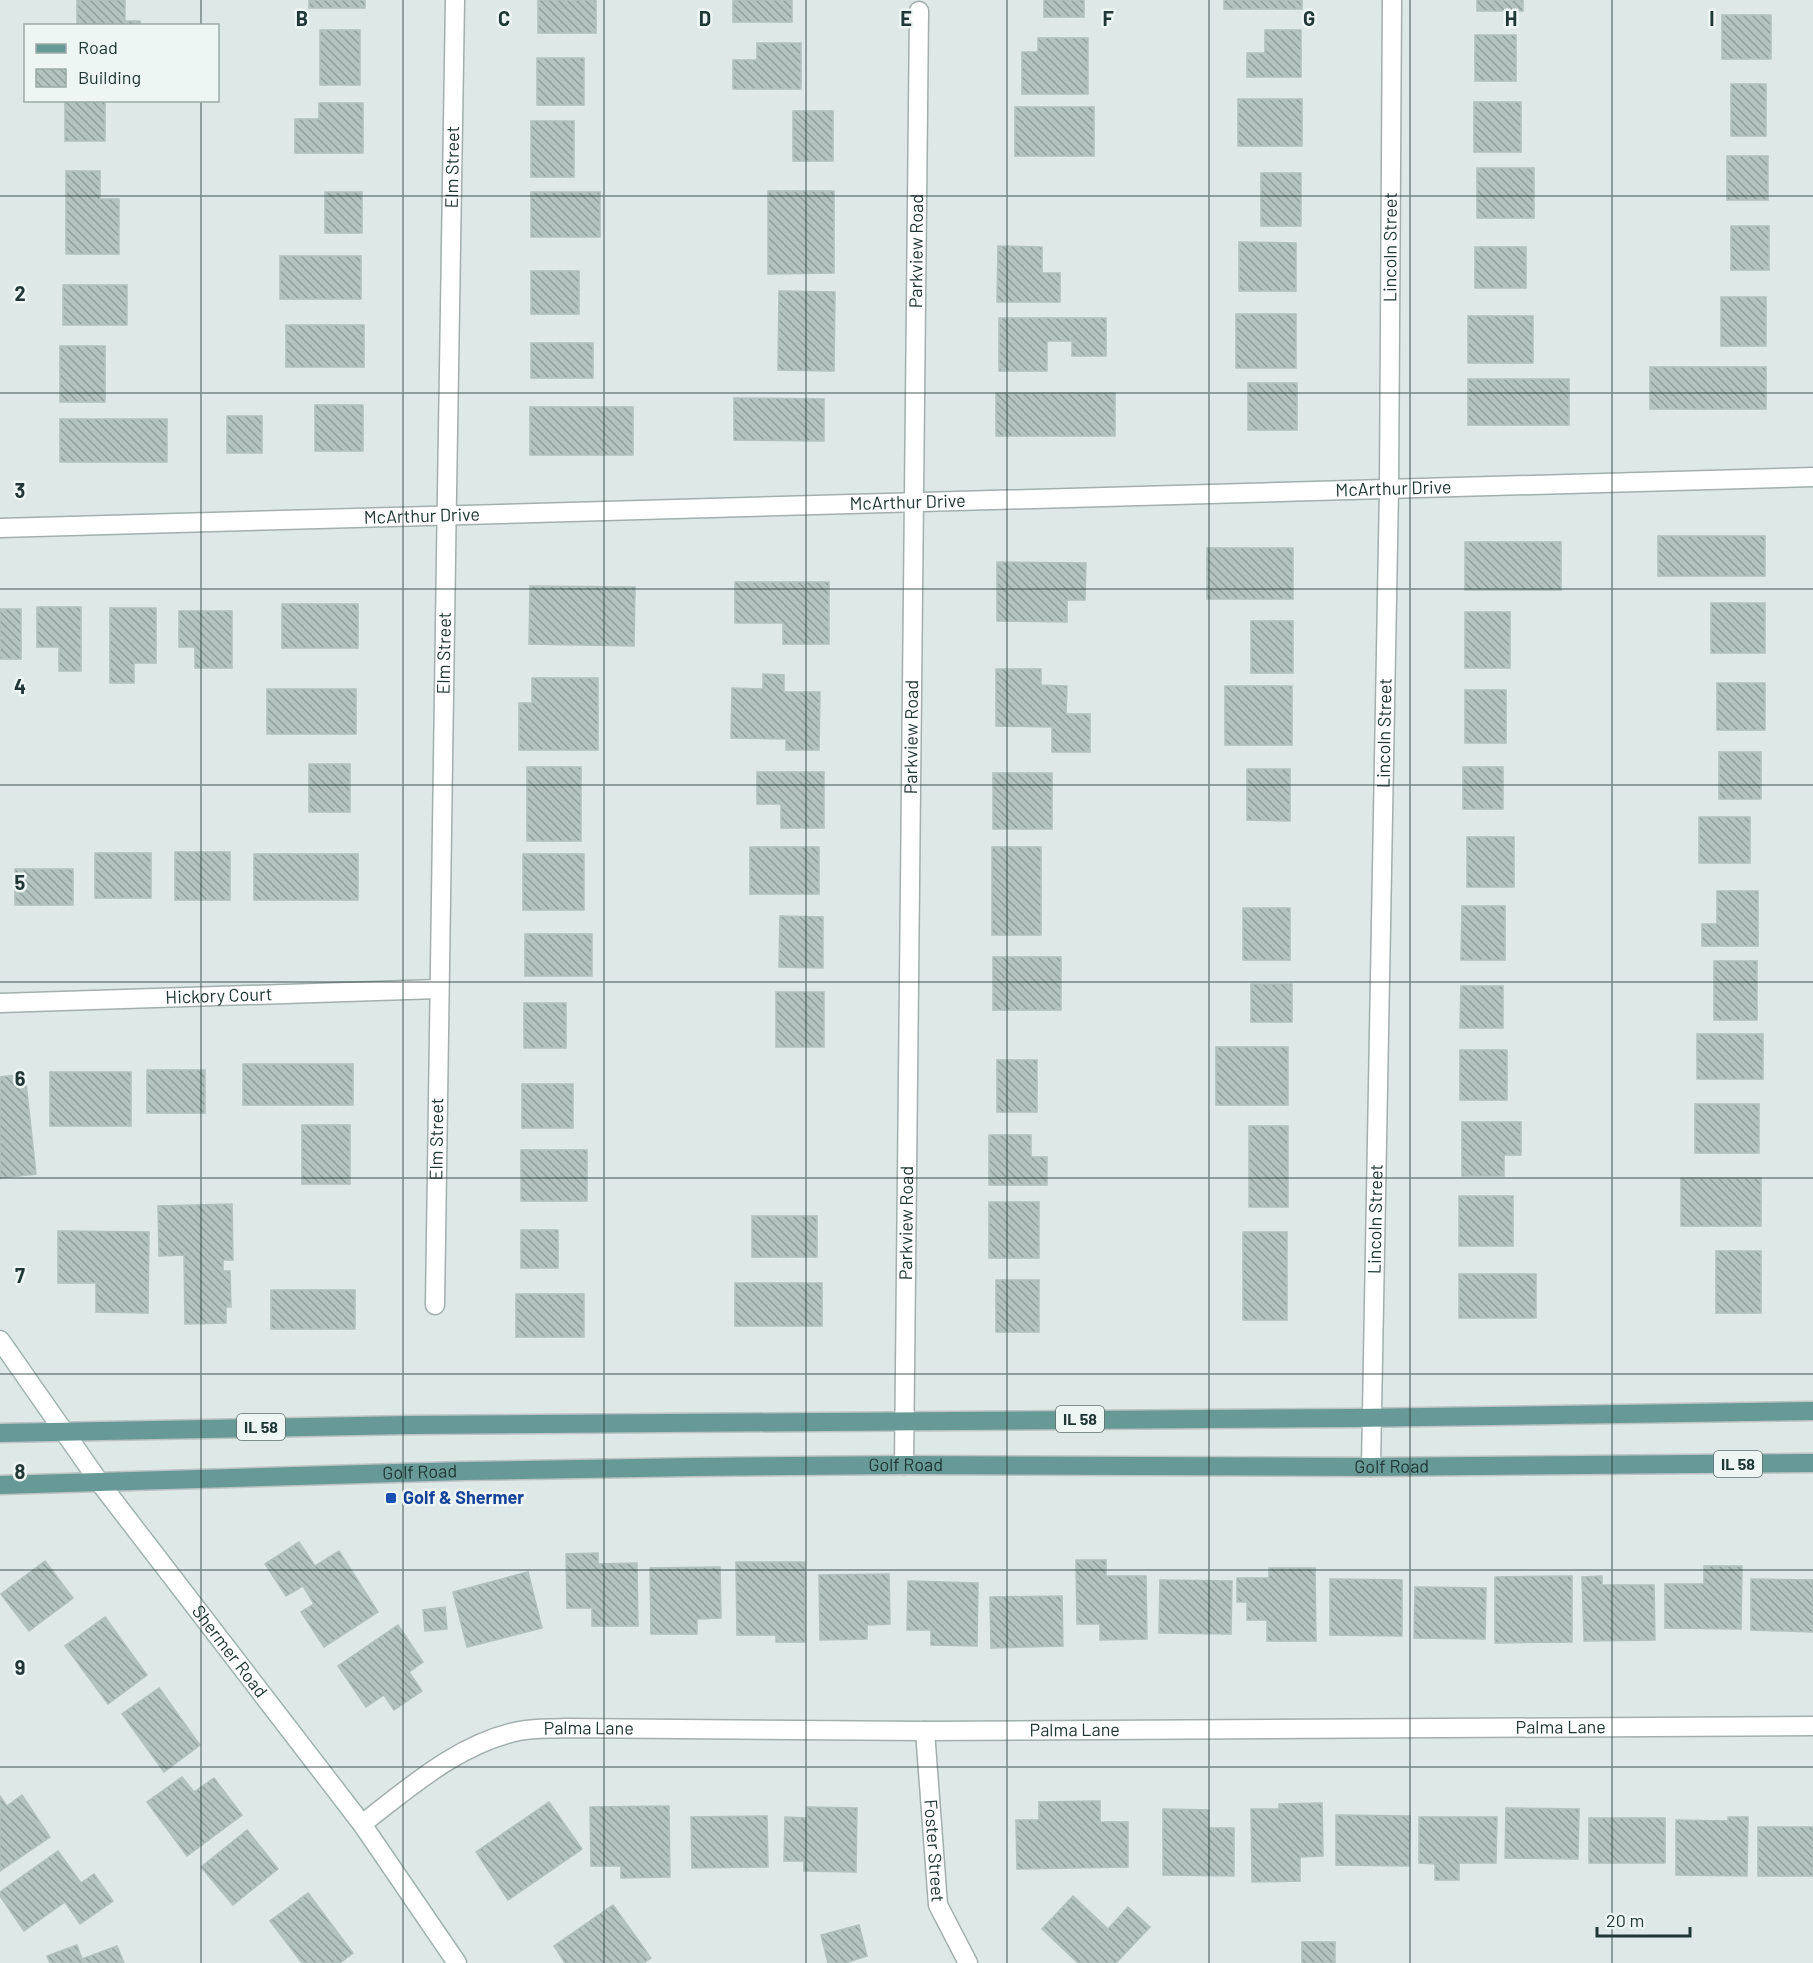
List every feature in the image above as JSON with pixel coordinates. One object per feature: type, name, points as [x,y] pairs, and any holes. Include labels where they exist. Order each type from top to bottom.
[{"type":"main road","name":"IL 58","points":[[0,1432],[1371,1418],[1813,1411]]},
{"type":"main road","name":"Golf Road","points":[[0,1485],[464,1471],[904,1465],[1371,1467],[1813,1463]]},
{"type":"street","name":"Elm Street","points":[[435,1305],[438,989],[448,516],[455,0]]},
{"type":"street","name":"Lincoln Street","points":[[1371,1467],[1389,489],[1392,0]]},
{"type":"street","name":"Parkview Road","points":[[904,1465],[919,11]]},
{"type":"street","name":"McArthur Drive","points":[[0,528],[1813,477]]},
{"type":"street","name":"Hickory Court","points":[[0,1003],[438,989]]},
{"type":"street","name":"Shermer Road","points":[[0,1340],[100,1483],[362,1824],[457,1963]]},
{"type":"street","name":"Palma Lane","points":[[362,1824],[422,1778],[475,1746],[519,1731],[566,1728],[925,1731],[1813,1726]]},
{"type":"street","name":"Foster Street","points":[[925,1731],[938,1905],[968,1963]]},
{"type":"building","points":[[77,0],[125,0],[125,21],[140,21],[140,24],[77,24]]},
{"type":"building","points":[[309,0],[365,0],[365,8],[309,8]]},
{"type":"building","points":[[538,0],[596,0],[596,33],[538,33]]},
{"type":"building","points":[[733,0],[792,0],[792,22],[733,22]]},
{"type":"building","points":[[1044,0],[1084,0],[1084,17],[1044,17]]},
{"type":"building","points":[[1224,0],[1302,0],[1302,9],[1224,9]]},
{"type":"building","points":[[1477,0],[1523,0],[1523,11],[1477,11]]},
{"type":"building","points":[[1722,15],[1771,15],[1771,59],[1722,59]]},
{"type":"building","points":[[320,30],[360,30],[360,85],[320,85]]},
{"type":"building","points":[[1265,30],[1301,30],[1301,77],[1247,77],[1247,53],[1265,53]]},
{"type":"building","points":[[1475,35],[1516,35],[1516,81],[1475,81]]},
{"type":"building","points":[[1038,38],[1088,38],[1088,94],[1022,94],[1022,52],[1038,52]]},
{"type":"building","points":[[757,43],[801,43],[801,89],[733,89],[733,60],[757,60]]},
{"type":"building","points":[[537,58],[584,58],[584,105],[537,105]]},
{"type":"building","points":[[1731,84],[1766,84],[1766,136],[1731,136]]},
{"type":"building","points":[[1238,99],[1302,99],[1302,146],[1238,146]]},
{"type":"building","points":[[65,102],[105,102],[105,141],[65,141]]},
{"type":"building","points":[[1474,102],[1521,102],[1521,152],[1474,152]]},
{"type":"building","points":[[319,103],[363,103],[363,153],[295,153],[295,119],[319,119]]},
{"type":"building","points":[[1015,107],[1094,107],[1094,156],[1015,156]]},
{"type":"building","points":[[793,111],[833,111],[833,161],[793,161]]},
{"type":"building","points":[[531,121],[574,121],[574,177],[531,177]]},
{"type":"building","points":[[1727,156],[1768,156],[1768,200],[1727,200]]},
{"type":"building","points":[[1477,168],[1534,168],[1534,218],[1477,218]]},
{"type":"building","points":[[66,171],[100,171],[100,199],[119,199],[119,254],[66,254]]},
{"type":"building","points":[[1261,173],[1301,173],[1301,226],[1261,226]]},
{"type":"building","points":[[768,191],[834,191],[834,273],[768,274]]},
{"type":"building","points":[[325,192],[362,192],[362,233],[325,233]]},
{"type":"building","points":[[531,192],[600,192],[600,237],[531,237]]},
{"type":"building","points":[[1731,226],[1769,226],[1769,270],[1731,270]]},
{"type":"building","points":[[1239,242],[1296,243],[1296,291],[1239,291]]},
{"type":"building","points":[[998,246],[1042,247],[1042,273],[1060,273],[1060,302],[997,302]]},
{"type":"building","points":[[1475,247],[1526,247],[1526,288],[1475,288]]},
{"type":"building","points":[[280,256],[361,256],[361,299],[280,299]]},
{"type":"building","points":[[531,271],[579,271],[579,314],[531,314]]},
{"type":"building","points":[[63,285],[127,285],[127,325],[63,325]]},
{"type":"building","points":[[779,291],[835,292],[834,371],[778,370]]},
{"type":"building","points":[[1721,297],[1766,297],[1766,346],[1721,346]]},
{"type":"building","points":[[1236,314],[1296,314],[1296,368],[1236,368]]},
{"type":"building","points":[[1468,316],[1533,316],[1533,363],[1468,363]]},
{"type":"building","points":[[999,318],[1106,318],[1106,356],[1072,356],[1072,341],[1047,341],[1047,371],[999,371]]},
{"type":"building","points":[[286,325],[364,325],[364,367],[286,367]]},
{"type":"building","points":[[531,343],[593,343],[593,378],[531,378]]},
{"type":"building","points":[[60,346],[105,346],[105,402],[60,402]]},
{"type":"building","points":[[1650,367],[1766,367],[1766,409],[1650,409]]},
{"type":"building","points":[[1468,379],[1569,379],[1569,425],[1468,425]]},
{"type":"building","points":[[1248,383],[1297,383],[1297,430],[1248,430]]},
{"type":"building","points":[[996,393],[1115,393],[1115,436],[996,436]]},
{"type":"building","points":[[734,398],[824,399],[824,441],[734,440]]},
{"type":"building","points":[[315,405],[363,405],[363,451],[315,451]]},
{"type":"building","points":[[530,407],[633,407],[633,455],[530,455]]},
{"type":"building","points":[[227,416],[262,416],[262,453],[227,453]]},
{"type":"building","points":[[60,419],[167,419],[167,462],[60,462]]},
{"type":"building","points":[[1658,536],[1765,536],[1765,576],[1658,576]]},
{"type":"building","points":[[1465,542],[1561,542],[1561,590],[1465,590]]},
{"type":"building","points":[[1207,548],[1293,548],[1293,599],[1207,599]]},
{"type":"building","points":[[997,562],[1086,563],[1085,600],[1067,600],[1067,622],[997,621]]},
{"type":"building","points":[[735,582],[829,582],[829,644],[783,644],[783,623],[735,623]]},
{"type":"building","points":[[530,586],[635,587],[634,646],[529,644]]},
{"type":"building","points":[[1711,603],[1765,603],[1765,653],[1711,653]]},
{"type":"building","points":[[282,604],[358,604],[358,648],[282,648]]},
{"type":"building","points":[[37,607],[81,607],[81,671],[59,671],[59,647],[37,647]]},
{"type":"building","points":[[110,608],[156,608],[156,663],[134,663],[134,683],[110,683]]},
{"type":"building","points":[[0,609],[21,609],[21,659],[0,659]]},
{"type":"building","points":[[179,611],[232,611],[232,668],[195,668],[195,647],[179,647]]},
{"type":"building","points":[[1465,612],[1510,612],[1510,668],[1465,668]]},
{"type":"building","points":[[1251,621],[1293,621],[1293,673],[1251,673]]},
{"type":"building","points":[[996,669],[1041,669],[1041,685],[1067,686],[1066,714],[1090,714],[1090,752],[1052,752],[1052,727],[996,726]]},
{"type":"building","points":[[763,674],[784,675],[784,692],[820,692],[819,750],[786,750],[786,739],[731,738],[732,688],[763,689]]},
{"type":"building","points":[[532,678],[598,678],[598,750],[519,750],[519,703],[532,703]]},
{"type":"building","points":[[1717,683],[1765,683],[1765,730],[1717,730]]},
{"type":"building","points":[[1225,686],[1292,686],[1292,745],[1225,745]]},
{"type":"building","points":[[267,689],[356,689],[356,734],[267,734]]},
{"type":"building","points":[[1465,690],[1506,690],[1506,743],[1465,743]]},
{"type":"building","points":[[1719,752],[1761,752],[1761,799],[1719,799]]},
{"type":"building","points":[[309,764],[350,764],[350,812],[309,812]]},
{"type":"building","points":[[527,767],[581,767],[581,841],[527,841]]},
{"type":"building","points":[[1463,767],[1503,767],[1503,809],[1463,809]]},
{"type":"building","points":[[1247,769],[1290,769],[1290,821],[1247,820]]},
{"type":"building","points":[[757,772],[824,772],[824,828],[781,828],[781,804],[757,804]]},
{"type":"building","points":[[993,773],[1052,773],[1052,829],[993,829]]},
{"type":"building","points":[[1699,817],[1750,817],[1750,863],[1699,863]]},
{"type":"building","points":[[1467,837],[1514,837],[1514,887],[1467,887]]},
{"type":"building","points":[[750,847],[819,847],[819,894],[750,894]]},
{"type":"building","points":[[992,847],[1041,847],[1041,935],[992,935]]},
{"type":"building","points":[[175,852],[230,852],[230,900],[175,900]]},
{"type":"building","points":[[95,853],[151,853],[151,898],[95,898]]},
{"type":"building","points":[[254,854],[358,854],[358,900],[254,900]]},
{"type":"building","points":[[523,854],[584,854],[584,910],[523,910]]},
{"type":"building","points":[[15,869],[73,869],[73,905],[15,905]]},
{"type":"building","points":[[1717,891],[1758,891],[1758,946],[1702,946],[1702,924],[1717,924]]},
{"type":"building","points":[[1462,906],[1505,906],[1505,960],[1461,960]]},
{"type":"building","points":[[1243,908],[1290,908],[1290,960],[1243,960]]},
{"type":"building","points":[[780,916],[823,917],[823,968],[779,967]]},
{"type":"building","points":[[525,934],[592,934],[592,976],[525,976]]},
{"type":"building","points":[[993,957],[1061,957],[1061,1010],[993,1010]]},
{"type":"building","points":[[1714,961],[1757,961],[1757,1020],[1714,1020]]},
{"type":"building","points":[[1251,984],[1292,984],[1292,1022],[1251,1022]]},
{"type":"building","points":[[1461,986],[1503,986],[1503,1028],[1460,1028]]},
{"type":"building","points":[[776,992],[824,992],[824,1047],[776,1047]]},
{"type":"building","points":[[524,1003],[566,1003],[566,1048],[524,1048]]},
{"type":"building","points":[[1697,1034],[1763,1034],[1763,1079],[1697,1079]]},
{"type":"building","points":[[1216,1047],[1288,1047],[1288,1105],[1216,1105]]},
{"type":"building","points":[[1460,1050],[1507,1050],[1507,1100],[1460,1100]]},
{"type":"building","points":[[997,1060],[1037,1060],[1037,1112],[997,1112]]},
{"type":"building","points":[[243,1064],[353,1064],[353,1105],[243,1105]]},
{"type":"building","points":[[147,1070],[205,1070],[205,1113],[147,1113]]},
{"type":"building","points":[[50,1072],[131,1072],[131,1126],[50,1126]]},
{"type":"building","points":[[25,1074],[36,1174],[0,1178],[0,1077]]},
{"type":"building","points":[[522,1084],[573,1084],[573,1128],[522,1128]]},
{"type":"building","points":[[1695,1104],[1759,1104],[1759,1153],[1695,1153]]},
{"type":"building","points":[[1462,1122],[1521,1122],[1521,1155],[1504,1155],[1504,1176],[1462,1176]]},
{"type":"building","points":[[302,1125],[350,1125],[350,1184],[302,1184]]},
{"type":"building","points":[[1249,1126],[1288,1126],[1288,1207],[1249,1207]]},
{"type":"building","points":[[989,1135],[1031,1135],[1031,1157],[1047,1157],[1047,1185],[989,1185]]},
{"type":"building","points":[[521,1150],[587,1150],[587,1201],[521,1201]]},
{"type":"building","points":[[1681,1178],[1761,1178],[1761,1226],[1681,1226]]},
{"type":"building","points":[[1459,1196],[1513,1196],[1513,1246],[1459,1246]]},
{"type":"building","points":[[989,1202],[1039,1202],[1039,1258],[989,1258]]},
{"type":"building","points":[[232,1204],[233,1260],[223,1260],[223,1271],[230,1271],[231,1307],[226,1307],[226,1323],[185,1324],[184,1255],[159,1256],[158,1206]]},
{"type":"building","points":[[752,1216],[817,1216],[817,1257],[752,1257]]},
{"type":"building","points":[[521,1230],[558,1230],[558,1268],[521,1268]]},
{"type":"building","points":[[58,1231],[149,1232],[148,1313],[96,1312],[96,1283],[58,1283]]},
{"type":"building","points":[[1243,1232],[1287,1232],[1287,1320],[1243,1320]]},
{"type":"building","points":[[1716,1251],[1761,1251],[1761,1313],[1716,1313]]},
{"type":"building","points":[[1459,1274],[1536,1274],[1536,1318],[1459,1318]]},
{"type":"building","points":[[996,1280],[1039,1280],[1039,1332],[996,1332]]},
{"type":"building","points":[[735,1283],[822,1283],[822,1326],[735,1326]]},
{"type":"building","points":[[271,1290],[355,1290],[355,1329],[271,1329]]},
{"type":"building","points":[[516,1294],[584,1294],[584,1337],[516,1337]]},
{"type":"building","points":[[299,1542],[315,1566],[339,1551],[378,1612],[324,1647],[301,1612],[314,1604],[303,1586],[286,1596],[265,1564]]},
{"type":"building","points":[[598,1553],[598,1564],[637,1563],[638,1626],[592,1626],[592,1608],[567,1608],[566,1554]]},
{"type":"building","points":[[1076,1560],[1106,1560],[1106,1576],[1146,1576],[1147,1639],[1100,1640],[1100,1624],[1077,1624]]},
{"type":"building","points":[[45,1561],[73,1598],[29,1631],[1,1594]]},
{"type":"building","points":[[736,1562],[805,1562],[805,1642],[776,1642],[776,1635],[737,1635]]},
{"type":"building","points":[[1704,1566],[1742,1566],[1741,1629],[1665,1628],[1665,1584],[1704,1584]]},
{"type":"building","points":[[720,1567],[721,1618],[697,1619],[697,1634],[651,1634],[650,1568]]},
{"type":"building","points":[[1269,1568],[1315,1568],[1316,1641],[1267,1641],[1267,1620],[1247,1620],[1247,1602],[1237,1602],[1237,1578],[1269,1578]]},
{"type":"building","points":[[528,1572],[542,1628],[467,1647],[453,1592]]},
{"type":"building","points":[[889,1574],[890,1624],[867,1625],[867,1639],[820,1640],[819,1575]]},
{"type":"building","points":[[1572,1576],[1572,1642],[1495,1643],[1495,1577]]},
{"type":"building","points":[[1602,1576],[1602,1585],[1654,1585],[1655,1640],[1584,1641],[1582,1577]]},
{"type":"building","points":[[1330,1579],[1402,1580],[1402,1636],[1330,1635]]},
{"type":"building","points":[[1751,1579],[1813,1580],[1813,1632],[1751,1630]]},
{"type":"building","points":[[1160,1580],[1232,1581],[1231,1634],[1159,1633]]},
{"type":"building","points":[[908,1581],[978,1583],[977,1646],[931,1645],[931,1630],[907,1630]]},
{"type":"building","points":[[1415,1587],[1486,1588],[1485,1639],[1414,1638]]},
{"type":"building","points":[[1062,1596],[1063,1646],[991,1648],[990,1597]]},
{"type":"building","points":[[445,1607],[447,1629],[425,1631],[423,1610]]},
{"type":"building","points":[[105,1617],[147,1675],[108,1704],[65,1646]]},
{"type":"building","points":[[398,1625],[423,1662],[409,1672],[422,1691],[394,1710],[384,1695],[366,1707],[338,1666]]},
{"type":"building","points":[[159,1688],[200,1745],[164,1772],[122,1714]]},
{"type":"building","points":[[182,1777],[194,1792],[214,1778],[242,1815],[187,1856],[147,1802]]},
{"type":"building","points":[[22,1795],[50,1837],[0,1871],[0,1796],[7,1806]]},
{"type":"building","points":[[1100,1801],[1100,1822],[1128,1822],[1128,1867],[1017,1869],[1016,1820],[1039,1820],[1039,1802]]},
{"type":"building","points":[[549,1802],[582,1849],[508,1900],[476,1852]]},
{"type":"building","points":[[1322,1803],[1323,1856],[1300,1857],[1300,1881],[1252,1882],[1251,1809],[1279,1809],[1279,1804]]},
{"type":"building","points":[[669,1806],[670,1877],[621,1878],[621,1866],[591,1866],[590,1807]]},
{"type":"building","points":[[807,1807],[857,1808],[856,1872],[804,1871],[804,1861],[784,1861],[785,1817],[807,1818]]},
{"type":"building","points":[[1506,1808],[1579,1809],[1578,1859],[1505,1858]]},
{"type":"building","points":[[1163,1809],[1209,1810],[1209,1828],[1234,1828],[1234,1876],[1163,1875]]},
{"type":"building","points":[[1336,1815],[1410,1816],[1409,1866],[1336,1865]]},
{"type":"building","points":[[767,1816],[768,1867],[692,1868],[691,1817]]},
{"type":"building","points":[[1419,1817],[1497,1817],[1496,1863],[1459,1863],[1459,1880],[1435,1880],[1435,1864],[1419,1863]]},
{"type":"building","points":[[1728,1817],[1748,1817],[1747,1876],[1676,1875],[1676,1820],[1728,1821]]},
{"type":"building","points":[[1589,1818],[1665,1818],[1665,1863],[1589,1863]]},
{"type":"building","points":[[1758,1827],[1813,1827],[1813,1876],[1758,1876]]},
{"type":"building","points":[[247,1830],[278,1869],[233,1905],[201,1867]]},
{"type":"building","points":[[58,1851],[81,1883],[94,1874],[113,1901],[80,1924],[65,1902],[24,1931],[0,1896],[0,1892]]},
{"type":"building","points":[[308,1893],[353,1953],[340,1963],[302,1963],[270,1921]]},
{"type":"building","points":[[1073,1896],[1108,1929],[1128,1907],[1150,1927],[1116,1963],[1078,1963],[1042,1929]]},
{"type":"building","points":[[613,1905],[651,1958],[644,1963],[565,1963],[554,1946]]},
{"type":"building","points":[[859,1925],[867,1956],[848,1963],[828,1963],[821,1935]]},
{"type":"building","points":[[1302,1942],[1335,1942],[1335,1963],[1302,1963]]},
{"type":"building","points":[[77,1945],[82,1959],[117,1946],[124,1963],[50,1963],[47,1956]]},
{"type":"place","name":"Golf & Shermer","points":[[391,1498]]}]
